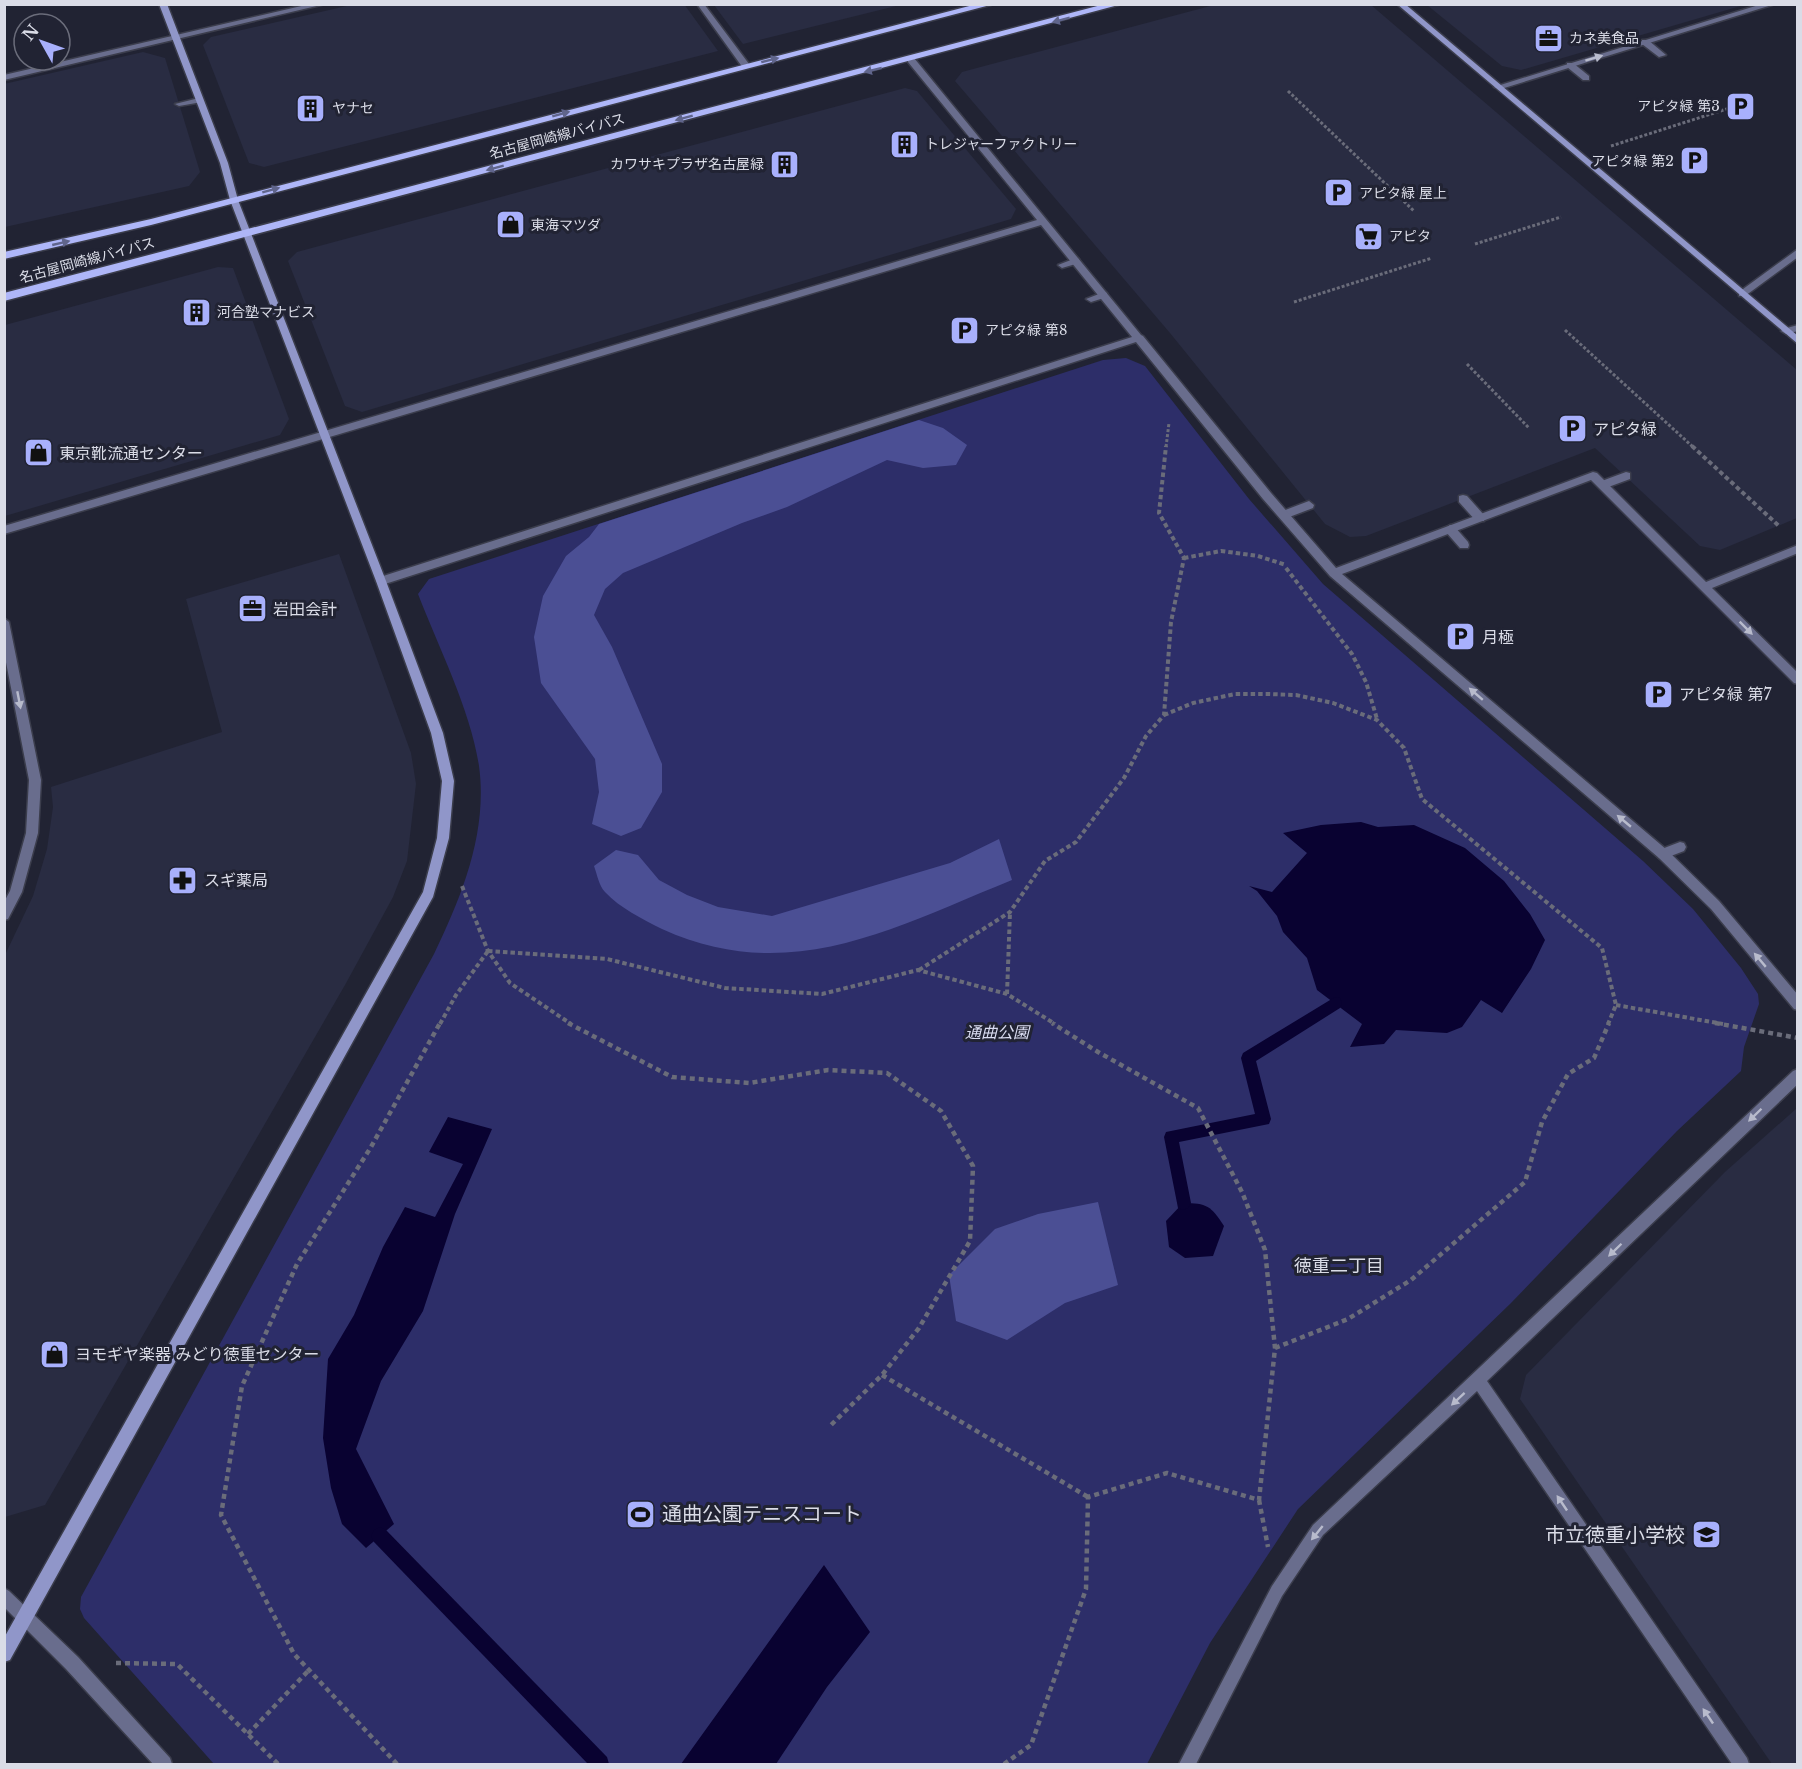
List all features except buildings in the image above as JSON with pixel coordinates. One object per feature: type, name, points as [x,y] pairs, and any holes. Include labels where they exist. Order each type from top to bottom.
[{"type":"main road","name":"名古屋岡崎線バイパス","points":[[4,256],[234,200],[990,4]]},
{"type":"main road","name":"名古屋岡崎線バイパス","points":[[4,297],[1118,4]]},
{"type":"street","points":[[4,1654],[429,893],[443,838],[448,781],[437,733],[234,200],[224,163],[163,4]]},
{"type":"street","points":[[4,78],[119,55],[175,39],[322,4]]},
{"type":"street","points":[[700,4],[746,66]]},
{"type":"street","points":[[1400,4],[1797,341]]},
{"type":"street","points":[[1498,87],[1772,4]]},
{"type":"street","points":[[1645,42],[1662,55]]},
{"type":"street","points":[[911,60],[1334,573],[1663,854],[1715,905],[1797,1005]]},
{"type":"street","points":[[1570,65],[1586,78]]},
{"type":"street","points":[[179,104],[199,100]]},
{"type":"street","points":[[4,530],[1043,221]]},
{"type":"street","points":[[1742,294],[1797,252]]},
{"type":"street","points":[[1062,265],[1076,261]]},
{"type":"street","points":[[1091,299],[1104,295]]},
{"type":"street","points":[[1786,331],[1797,328]]},
{"type":"street","points":[[381,581],[1140,338]]},
{"type":"street","points":[[1334,573],[1593,476],[1797,680]]},
{"type":"street","points":[[1603,485],[1626,476]]},
{"type":"street","points":[[1463,499],[1480,518]]},
{"type":"street","points":[[1284,515],[1309,505]]},
{"type":"street","points":[[1450,529],[1464,544]]},
{"type":"street","points":[[1704,587],[1797,549]]},
{"type":"street","points":[[4,622],[35,780],[32,833],[16,892],[4,915]]},
{"type":"street","points":[[1663,854],[1680,847]]},
{"type":"street","points":[[1187,1764],[1276,1591],[1318,1530],[1797,1075]]},
{"type":"street","points":[[1478,1380],[1741,1764]]},
{"type":"street","points":[[4,1596],[72,1663],[164,1764]]},
{"type":"path","points":[[1288,91],[1414,211]]},
{"type":"path","points":[[1602,149],[1736,106]]},
{"type":"path","points":[[1475,244],[1561,217]]},
{"type":"path","points":[[1294,302],[1432,258]]},
{"type":"path","points":[[1565,330],[1779,526]]},
{"type":"path","points":[[1467,364],[1529,428]]},
{"type":"path","points":[[1164,715],[1171,622],[1184,558],[1159,513],[1174,380]]},
{"type":"path","points":[[1184,558],[1221,550],[1258,556],[1284,565],[1334,573]]},
{"type":"path","points":[[1284,565],[1352,654],[1366,682],[1377,720]]},
{"type":"path","points":[[488,951],[607,959],[725,988],[822,994],[918,970],[1010,912],[1045,861],[1076,842],[1124,778],[1146,736],[1164,715],[1193,703],[1235,694],[1267,694],[1296,695],[1333,703],[1377,720],[1404,748],[1422,799],[1602,948],[1616,1005],[1593,1058],[1568,1074],[1542,1122],[1525,1182],[1411,1280],[1348,1319],[1275,1348]]},
{"type":"path","points":[[443,838],[488,951],[510,983],[558,1017],[605,1044],[672,1077],[749,1083],[828,1070],[887,1073],[940,1111],[973,1166],[970,1241],[919,1328],[882,1375],[829,1427]]},
{"type":"path","points":[[1007,994],[1010,912]]},
{"type":"path","points":[[397,1764],[294,1654],[221,1515],[242,1386],[297,1264],[371,1148],[456,995],[488,951]]},
{"type":"path","points":[[882,1375],[1088,1497],[1167,1473],[1259,1500],[1275,1348],[1266,1250],[1242,1192],[1198,1108],[1098,1052],[1007,994],[918,970]]},
{"type":"path","points":[[1616,1005],[1797,1038]]},
{"type":"path","points":[[1004,1764],[1031,1745],[1086,1589],[1088,1497]]},
{"type":"path","points":[[72,1663],[177,1664],[278,1764]]},
{"type":"path","points":[[248,1734],[309,1671]]},
{"type":"shaded area","points":[[684,4],[718,51],[264,167],[249,163],[203,45],[211,37],[351,5]]},
{"type":"shaded area","points":[[714,5],[900,5],[743,44]]},
{"type":"shaded area","points":[[1214,5],[1371,5],[1797,370],[1797,518],[1720,550],[1700,546],[1595,448],[1366,536],[1350,537],[1325,524],[1170,333],[955,81],[962,72]]},
{"type":"shaded area","name":"カネ美食品","points":[[1427,5],[1744,5],[1521,70],[1502,66]]},
{"type":"shaded area","points":[[143,52],[165,58],[200,172],[189,186],[5,227],[4,84],[56,72],[72,72],[72,68]]},
{"type":"shaded area","points":[[905,88],[917,91],[1016,209],[1011,219],[362,412],[345,406],[288,261],[297,252]]},
{"type":"shaded area","points":[[218,267],[233,268],[289,419],[280,435],[5,516],[5,325]]},
{"type":"shaded area","points":[[919,420],[943,428],[967,445],[956,465],[923,468],[887,460],[787,507],[742,523],[623,573],[605,589],[594,615],[612,647],[662,764],[662,792],[641,828],[621,836],[592,824],[599,792],[595,759],[541,683],[534,637],[543,596],[566,556],[589,537],[599,524]]},
{"type":"shaded area","points":[[339,554],[411,753],[416,784],[407,861],[393,897],[345,985],[45,1505],[5,1517],[5,955],[33,896],[47,849],[53,807],[51,787],[222,732],[186,599]]},
{"type":"shaded area","points":[[1361,822],[1378,827],[1414,825],[1465,848],[1504,881],[1530,914],[1545,940],[1531,969],[1502,1013],[1481,1000],[1462,1027],[1447,1033],[1396,1030],[1384,1044],[1350,1047],[1362,1024],[1317,990],[1307,958],[1283,932],[1277,916],[1257,891],[1249,886],[1272,892],[1307,853],[1283,833],[1321,825]]},
{"type":"shaded area","points":[[999,839],[1012,880],[883,932],[840,944],[798,952],[754,953],[709,946],[662,929],[632,913],[611,898],[601,887],[594,866],[616,850],[638,855],[659,880],[687,895],[718,907],[772,916],[950,863]]},
{"type":"shaded area","name":"市立徳重小学校","points":[[1797,1108],[1798,1764],[1772,1764],[1520,1399],[1526,1375],[1725,1172]]},
{"type":"shaded area","points":[[448,1117],[492,1129],[455,1214],[423,1311],[381,1381],[356,1449],[394,1524],[366,1548],[342,1524],[331,1488],[323,1438],[328,1359],[354,1315],[383,1247],[405,1207],[435,1217],[463,1164],[429,1152]]},
{"type":"shaded area","points":[[1098,1202],[1118,1285],[1065,1303],[1007,1340],[956,1321],[949,1275],[995,1229],[1038,1214]]},
{"type":"shaded area","points":[[1183,1203],[1208,1207],[1224,1226],[1213,1256],[1185,1258],[1169,1247],[1166,1221]]},
{"type":"shaded area","points":[[824,1565],[870,1632],[827,1687],[776,1764],[681,1764]]},
{"type":"green space","name":"通曲公園","points":[[1126,358],[1145,366],[1249,499],[1323,584],[1643,861],[1693,909],[1741,968],[1758,994],[1759,1004],[1744,1047],[1741,1071],[1677,1131],[1510,1304],[1298,1509],[1210,1643],[1147,1764],[214,1764],[84,1618],[80,1609],[81,1597],[434,954],[463,886],[480,815],[479,766],[469,723],[418,594],[429,579],[1103,360]]},
{"type":"waterway","points":[[1183,1203],[1171,1137],[1264,1119],[1248,1058],[1335,1003]]},
{"type":"waterway","points":[[380,1536],[600,1764]]},
{"type":"place","name":"カネ美食品","points":[[1548,38]]},
{"type":"place","name":"アピタ緑 第3","points":[[1741,106]]},
{"type":"place","name":"ヤナセ","points":[[311,108]]},
{"type":"place","name":"トレジャーファクトリー","points":[[904,144]]},
{"type":"place","name":"アピタ緑 第2","points":[[1695,161]]},
{"type":"place","name":"カワサキプラザ名古屋緑","points":[[785,164]]},
{"type":"place","name":"アピタ緑 屋上","points":[[1338,193]]},
{"type":"place","name":"東海マツダ","points":[[510,225]]},
{"type":"place","name":"アピタ","points":[[1368,236]]},
{"type":"place","name":"河合塾マナビス","points":[[196,312]]},
{"type":"place","name":"アピタ緑 第8","points":[[964,330]]},
{"type":"place","name":"アピタ緑","points":[[1572,429]]},
{"type":"place","name":"東京靴流通センター","points":[[38,453]]},
{"type":"place","name":"岩田会計","points":[[252,609]]},
{"type":"place","name":"月極","points":[[1461,637]]},
{"type":"place","name":"アピタ緑 第7","points":[[1658,694]]},
{"type":"place","name":"スギ薬局","points":[[183,880]]},
{"type":"place","name":"ヨモギヤ楽器 みどり徳重センター","points":[[54,1354]]},
{"type":"place","name":"通曲公園テニスコート","points":[[641,1514]]},
{"type":"place","name":"市立徳重小学校","points":[[1706,1535]]},
{"type":"district","name":"徳重二丁目","points":[[1339,1266]]}]
